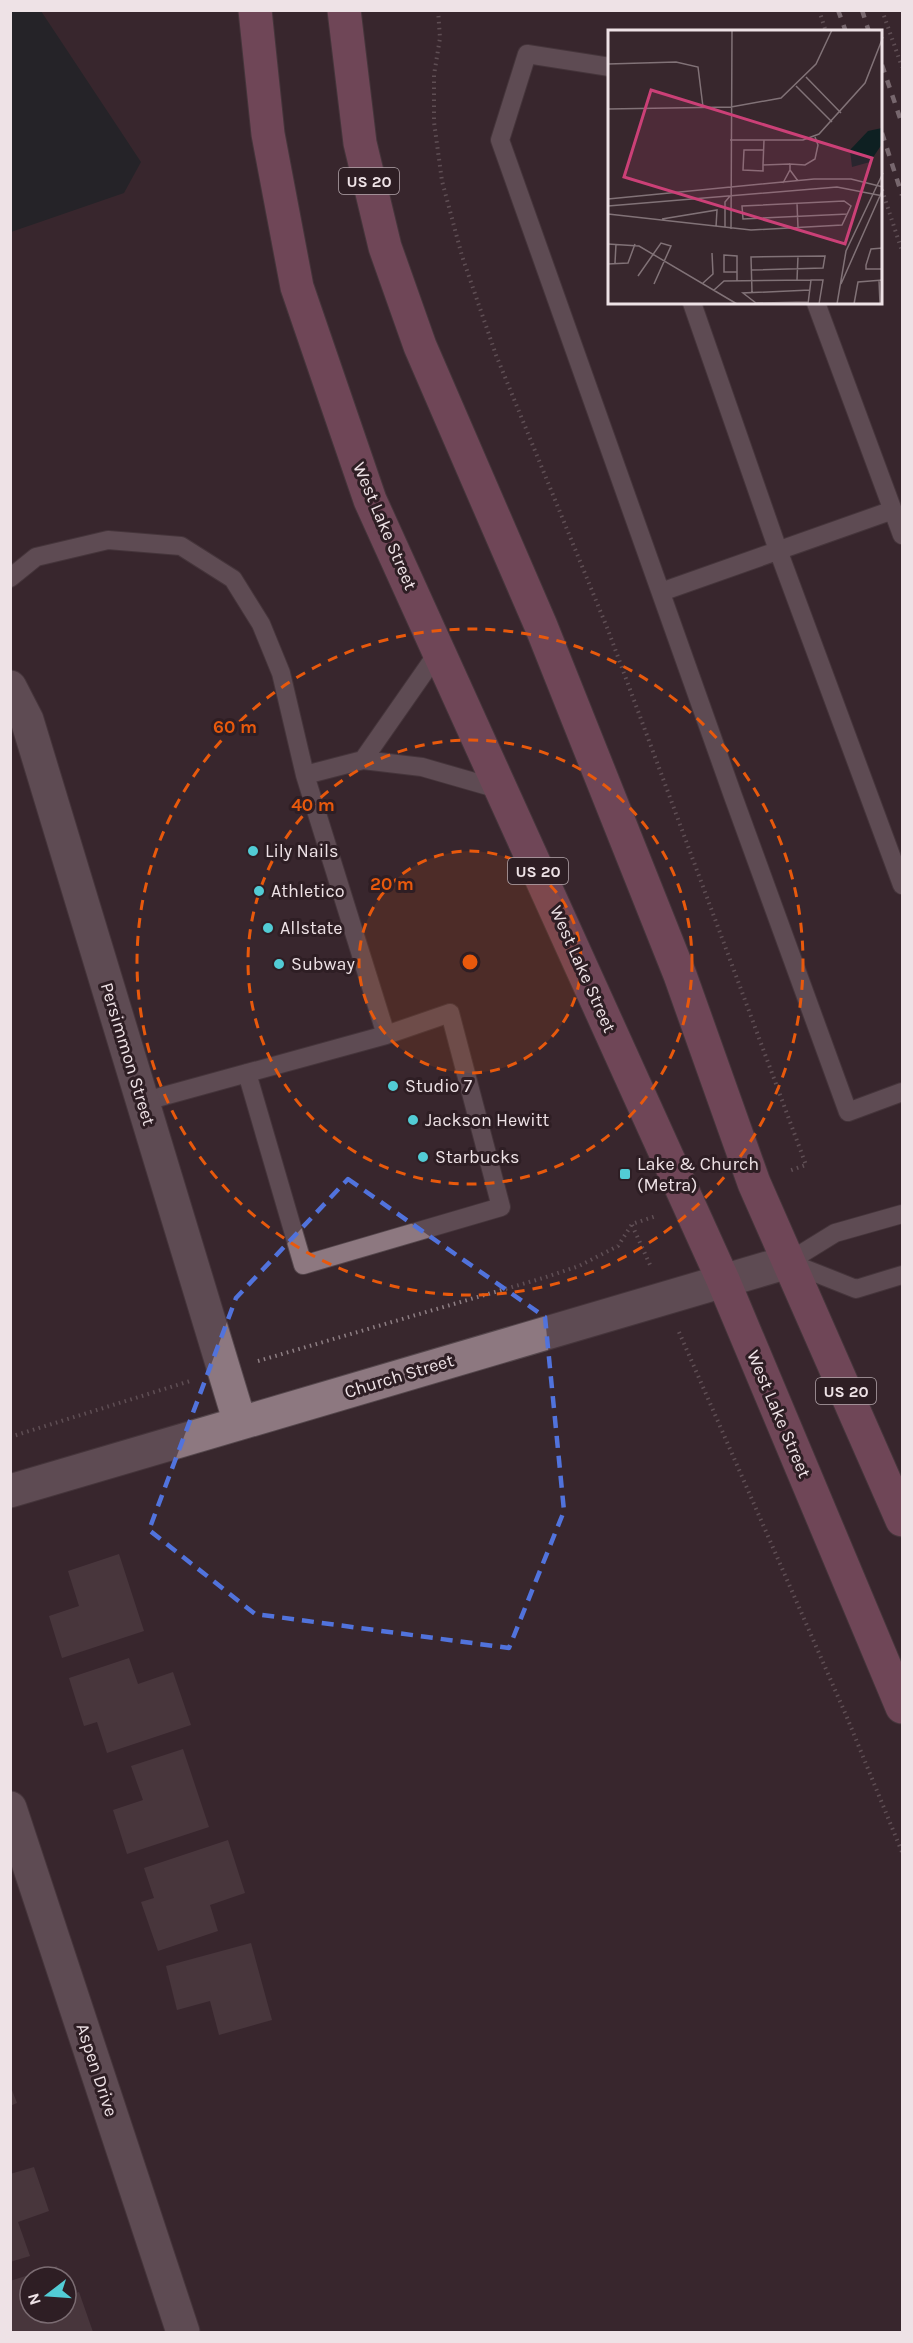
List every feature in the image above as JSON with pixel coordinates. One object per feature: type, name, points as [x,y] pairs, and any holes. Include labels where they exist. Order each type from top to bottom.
[{"type":"highway","name":"West Lake Street","points":[[255,10],[268,134],[297,287],[370,500],[723,1280],[903,1707]]},
{"type":"highway","name":"US 20","points":[[344,10],[360,143],[385,247],[420,346],[542,626],[680,975],[754,1183],[903,1520]]},
{"type":"street","name":"Persimmon Street","points":[[10,687],[27,720],[240,1423]]},
{"type":"street","name":"Church Street","points":[[10,1491],[788,1262]]},
{"type":"street","name":"Aspen Drive","points":[[10,1808],[183,2332]]},
{"type":"lane","points":[[608,67],[527,54],[500,140],[848,1112],[903,1092]]},
{"type":"lane","points":[[692,304],[778,550],[903,885]]},
{"type":"lane","points":[[816,304],[903,535]]},
{"type":"lane","points":[[661,592],[893,510]]},
{"type":"lane","points":[[10,578],[36,557],[108,540],[181,546],[233,579],[261,624],[281,673],[305,775],[386,1035]]},
{"type":"lane","points":[[363,760],[439,651]]},
{"type":"lane","points":[[305,775],[363,760],[422,767],[502,790]]},
{"type":"lane","points":[[142,1102],[247,1073],[386,1035],[450,1013],[501,1207],[303,1264],[247,1073]]},
{"type":"lane","points":[[788,1262],[835,1233],[903,1214]]},
{"type":"lane","points":[[788,1262],[856,1289],[903,1275]]},
{"type":"path","points":[[438,10],[441,39],[434,75],[434,122],[441,181],[462,256],[496,355],[608,630],[806,1166]]},
{"type":"path","points":[[819,10],[825,30]]},
{"type":"path","points":[[882,10],[903,67]]},
{"type":"path","points":[[883,193],[903,251]]},
{"type":"path","points":[[10,1437],[579,1266],[618,1246],[632,1224]]},
{"type":"path","points":[[696,1371],[903,1852]]},
{"type":"highlighted area","points":[[348,1179],[545,1317],[564,1511],[509,1648],[255,1614],[149,1530],[236,1298]]},
{"type":"shaded area","points":[[10,11],[41,11],[141,162],[124,193],[11,232]]},
{"type":"building","points":[[119,1554],[144,1631],[62,1658],[49,1616],[79,1606],[68,1571]]},
{"type":"building","points":[[129,1658],[138,1684],[173,1672],[191,1725],[107,1753],[97,1722],[84,1726],[69,1678]]},
{"type":"building","points":[[183,1749],[209,1827],[127,1854],[113,1810],[143,1800],[131,1766]]},
{"type":"building","points":[[228,1840],[245,1893],[210,1905],[218,1931],[158,1951],[141,1902],[154,1898],[144,1868]]},
{"type":"building","points":[[251,1943],[272,2020],[219,2035],[210,2001],[177,2010],[166,1966]]},
{"type":"building","points":[[10,2085],[17,2103],[10,2106]]},
{"type":"building","points":[[34,2167],[49,2211],[18,2222],[30,2256],[10,2262],[10,2174]]},
{"type":"building","points":[[18,2278],[18,2325],[78,2325],[79,2292],[93,2332],[10,2332],[10,2281]]},
{"type":"railway","points":[[838,10],[845,30]]},
{"type":"railway","points":[[862,10],[868,30]]},
{"type":"railway","points":[[883,68],[902,124]]},
{"type":"railway","points":[[883,136],[902,195]]},
{"type":"place","name":"Lily Nails","points":[[253,851]]},
{"type":"place","name":"Athletico","points":[[259,891]]},
{"type":"place","name":"Allstate","points":[[268,928]]},
{"type":"place","name":"Subway","points":[[279,964]]},
{"type":"place","name":"Studio 7","points":[[393,1086]]},
{"type":"place","name":"Jackson Hewitt","points":[[413,1120]]},
{"type":"place","name":"Starbucks","points":[[423,1157]]},
{"type":"place","name":"Lake & Church (Metra)","points":[[625,1174]]}]
